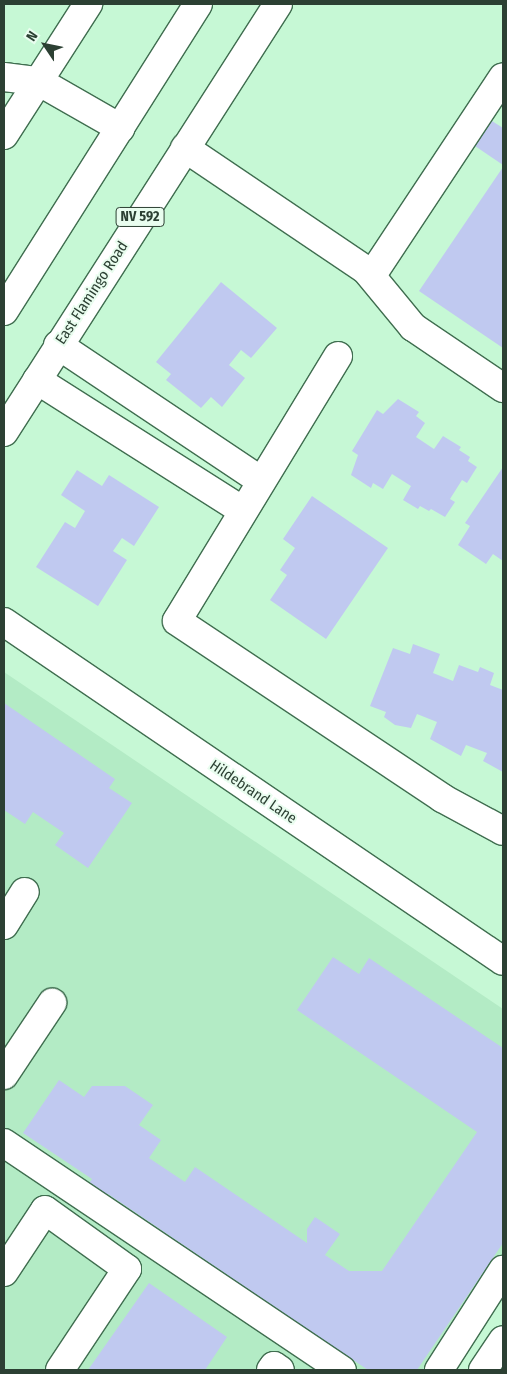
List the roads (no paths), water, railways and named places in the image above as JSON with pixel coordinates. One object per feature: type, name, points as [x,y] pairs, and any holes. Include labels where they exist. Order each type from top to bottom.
[{"type":"main road","points":[[4,135],[88,4]]},
{"type":"main road","points":[[4,311],[198,4]]},
{"type":"main road","name":"East Flamingo Road","points":[[4,432],[278,4]]},
{"type":"main road","points":[[4,77],[38,81],[120,128]]},
{"type":"main road","points":[[372,275],[503,77]]},
{"type":"main road","points":[[185,148],[372,275],[413,327],[503,388]]},
{"type":"main road","points":[[58,345],[261,481]]},
{"type":"main road","points":[[338,356],[242,510],[177,621],[442,798],[503,831]]},
{"type":"main road","points":[[37,380],[242,510]]},
{"type":"main road","points":[[134,442],[155,410]]},
{"type":"main road","name":"Hildebrand Lane","points":[[4,622],[503,960]]},
{"type":"main road","points":[[4,925],[25,892]]},
{"type":"main road","points":[[4,1075],[52,1003]]},
{"type":"main road","points":[[4,1143],[342,1370]]},
{"type":"main road","points":[[4,1272],[45,1210],[126,1269],[60,1370]]},
{"type":"main road","points":[[439,1370],[503,1270]]},
{"type":"main road","points":[[483,1370],[503,1340]]},
{"type":"main road","points":[[271,1370],[274,1366],[280,1370]]}]
